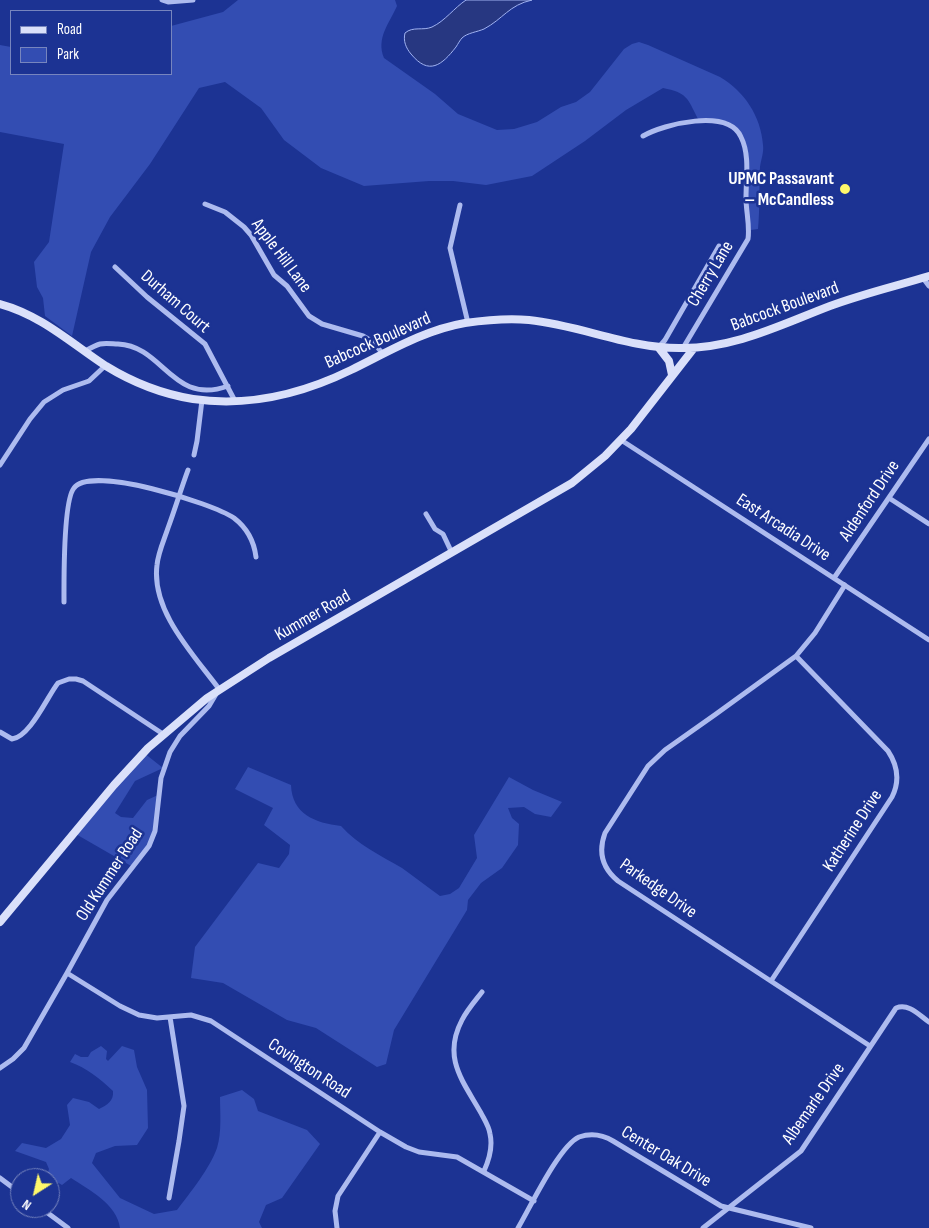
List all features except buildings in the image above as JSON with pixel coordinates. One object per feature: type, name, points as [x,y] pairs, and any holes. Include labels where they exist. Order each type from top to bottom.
[{"type":"main road","name":"Babcock Boulevard","points":[[0,304],[39,319],[106,366],[147,386],[180,396],[202,400],[235,401],[276,396],[311,387],[433,331],[468,323],[504,319],[530,320],[555,324],[633,344],[659,348],[705,348],[747,339],[831,306],[926,276]]},
{"type":"main road","points":[[659,348],[669,360],[672,376]]},
{"type":"main road","name":"Kummer Road","points":[[0,922],[124,774],[163,734],[197,706],[269,658],[572,483],[594,466],[621,440],[648,409],[694,348]]},
{"type":"street","points":[[162,0],[168,2],[193,0]]},
{"type":"street","name":"Cherry Lane","points":[[643,136],[653,131],[688,122],[716,121],[726,123],[736,129],[741,135],[744,145],[746,156],[748,239],[682,348]]},
{"type":"street","name":"Apple Hill Lane","points":[[205,204],[225,212],[244,227],[251,235],[274,275],[287,286],[309,316],[322,324],[363,336],[372,342],[383,354]]},
{"type":"street","points":[[460,205],[450,248],[468,323]]},
{"type":"street","points":[[659,348],[719,246]]},
{"type":"street","name":"Durham Court","points":[[115,267],[147,297],[205,344],[235,401]]},
{"type":"street","points":[[926,276],[929,286]]},
{"type":"street","points":[[85,351],[98,344],[107,342],[134,346],[181,383],[191,388],[218,390],[228,386]]},
{"type":"street","points":[[0,465],[30,419],[44,402],[63,390],[89,381],[106,366]]},
{"type":"street","points":[[194,455],[202,400]]},
{"type":"street","name":"Aldenford Drive","points":[[834,578],[929,439]]},
{"type":"street","name":"East Arcadia Drive","points":[[621,440],[929,640]]},
{"type":"street","points":[[188,470],[157,563],[156,579],[159,597],[170,621],[220,690]]},
{"type":"street","points":[[64,602],[68,503],[72,491],[78,483],[92,481],[139,485],[179,496],[227,514],[235,519],[252,540],[256,556]]},
{"type":"street","points":[[889,498],[929,524]]},
{"type":"street","points":[[426,514],[435,529],[442,534],[452,553]]},
{"type":"street","name":"Parkedge Drive","points":[[845,585],[815,633],[796,656],[657,757],[638,780],[608,826],[602,842],[603,862],[606,870],[614,878],[870,1046]]},
{"type":"street","name":"Katherine Drive","points":[[771,981],[892,797],[897,777],[894,763],[888,751],[796,656]]},
{"type":"street","points":[[0,732],[12,739],[20,736],[30,726],[58,683],[63,680],[76,678],[163,734]]},
{"type":"street","name":"Old Kummer Road","points":[[0,1068],[24,1048],[107,900],[144,854],[152,840],[156,823],[163,768],[174,743],[209,706],[220,690]]},
{"type":"street","name":"Covington Road","points":[[67,973],[134,1013],[151,1018],[191,1015],[211,1021],[380,1132],[412,1150],[424,1154],[457,1157],[534,1201]]},
{"type":"street","points":[[482,992],[461,1021],[454,1054],[459,1076],[485,1120],[490,1134],[490,1155],[484,1171]]},
{"type":"street","name":"Albemarle Drive","points":[[728,1209],[801,1151],[896,1008],[904,1006],[929,1022]]},
{"type":"street","points":[[168,1198],[180,1142],[184,1106],[170,1017]]},
{"type":"street","points":[[337,1228],[335,1211],[338,1196],[380,1132]]},
{"type":"street","name":"Center Oak Drive","points":[[518,1228],[567,1146],[580,1137],[593,1134],[607,1137],[728,1209],[811,1228]]},
{"type":"street","points":[[703,1228],[728,1209]]},
{"type":"street","points":[[54,1218],[68,1228]]},
{"type":"green space","points":[[238,0],[395,0],[397,6],[382,38],[384,58],[435,94],[458,114],[497,130],[514,129],[537,122],[561,107],[576,102],[590,92],[624,49],[639,42],[648,45],[720,77],[737,89],[750,105],[759,124],[763,148],[760,167],[758,229],[751,230],[748,206],[748,156],[742,134],[735,126],[725,121],[698,119],[685,97],[671,90],[663,88],[626,110],[585,141],[532,176],[486,185],[453,181],[429,181],[364,186],[321,168],[284,140],[261,108],[225,82],[199,88],[150,164],[110,217],[91,252],[72,336],[45,316],[43,298],[37,287],[34,262],[49,242],[64,144],[0,132],[0,45],[10,47],[10,75],[172,75],[172,26],[223,12]]},
{"type":"green space","points":[[144,753],[163,768],[135,781],[115,813],[121,817],[133,818],[147,800],[158,795],[152,840],[133,867],[74,833]]},
{"type":"green space","points":[[248,767],[291,785],[292,795],[300,810],[314,819],[331,825],[341,826],[362,844],[402,868],[440,896],[450,894],[459,888],[477,858],[474,835],[509,777],[533,790],[562,802],[551,817],[535,814],[524,807],[508,808],[512,818],[519,824],[518,845],[502,868],[481,883],[468,900],[467,910],[394,1030],[386,1064],[377,1067],[316,1028],[287,1020],[223,983],[191,978],[195,947],[258,863],[279,868],[289,854],[290,845],[264,825],[273,808],[235,789]]},
{"type":"green space","points":[[101,1046],[107,1051],[106,1059],[108,1061],[122,1046],[134,1050],[137,1067],[147,1090],[148,1128],[137,1145],[115,1146],[96,1153],[92,1163],[120,1198],[154,1214],[177,1210],[210,1164],[220,1135],[220,1097],[242,1090],[254,1099],[258,1111],[307,1130],[320,1144],[282,1198],[266,1205],[259,1222],[262,1228],[120,1228],[114,1212],[101,1198],[71,1178],[62,1185],[60,1184],[60,1168],[49,1168],[46,1162],[15,1151],[22,1143],[46,1148],[61,1139],[70,1125],[67,1105],[73,1098],[89,1102],[99,1109],[109,1102],[113,1091],[93,1074],[70,1062],[75,1054],[81,1057],[88,1057],[91,1052]]},
{"type":"shaded area","points":[[466,0],[532,0],[517,5],[484,29],[464,36],[446,59],[435,66],[424,65],[418,61],[406,47],[405,33],[411,30],[432,27]]},
{"type":"place","name":"UPMC Passavant – McCandless","points":[[845,189]]}]
